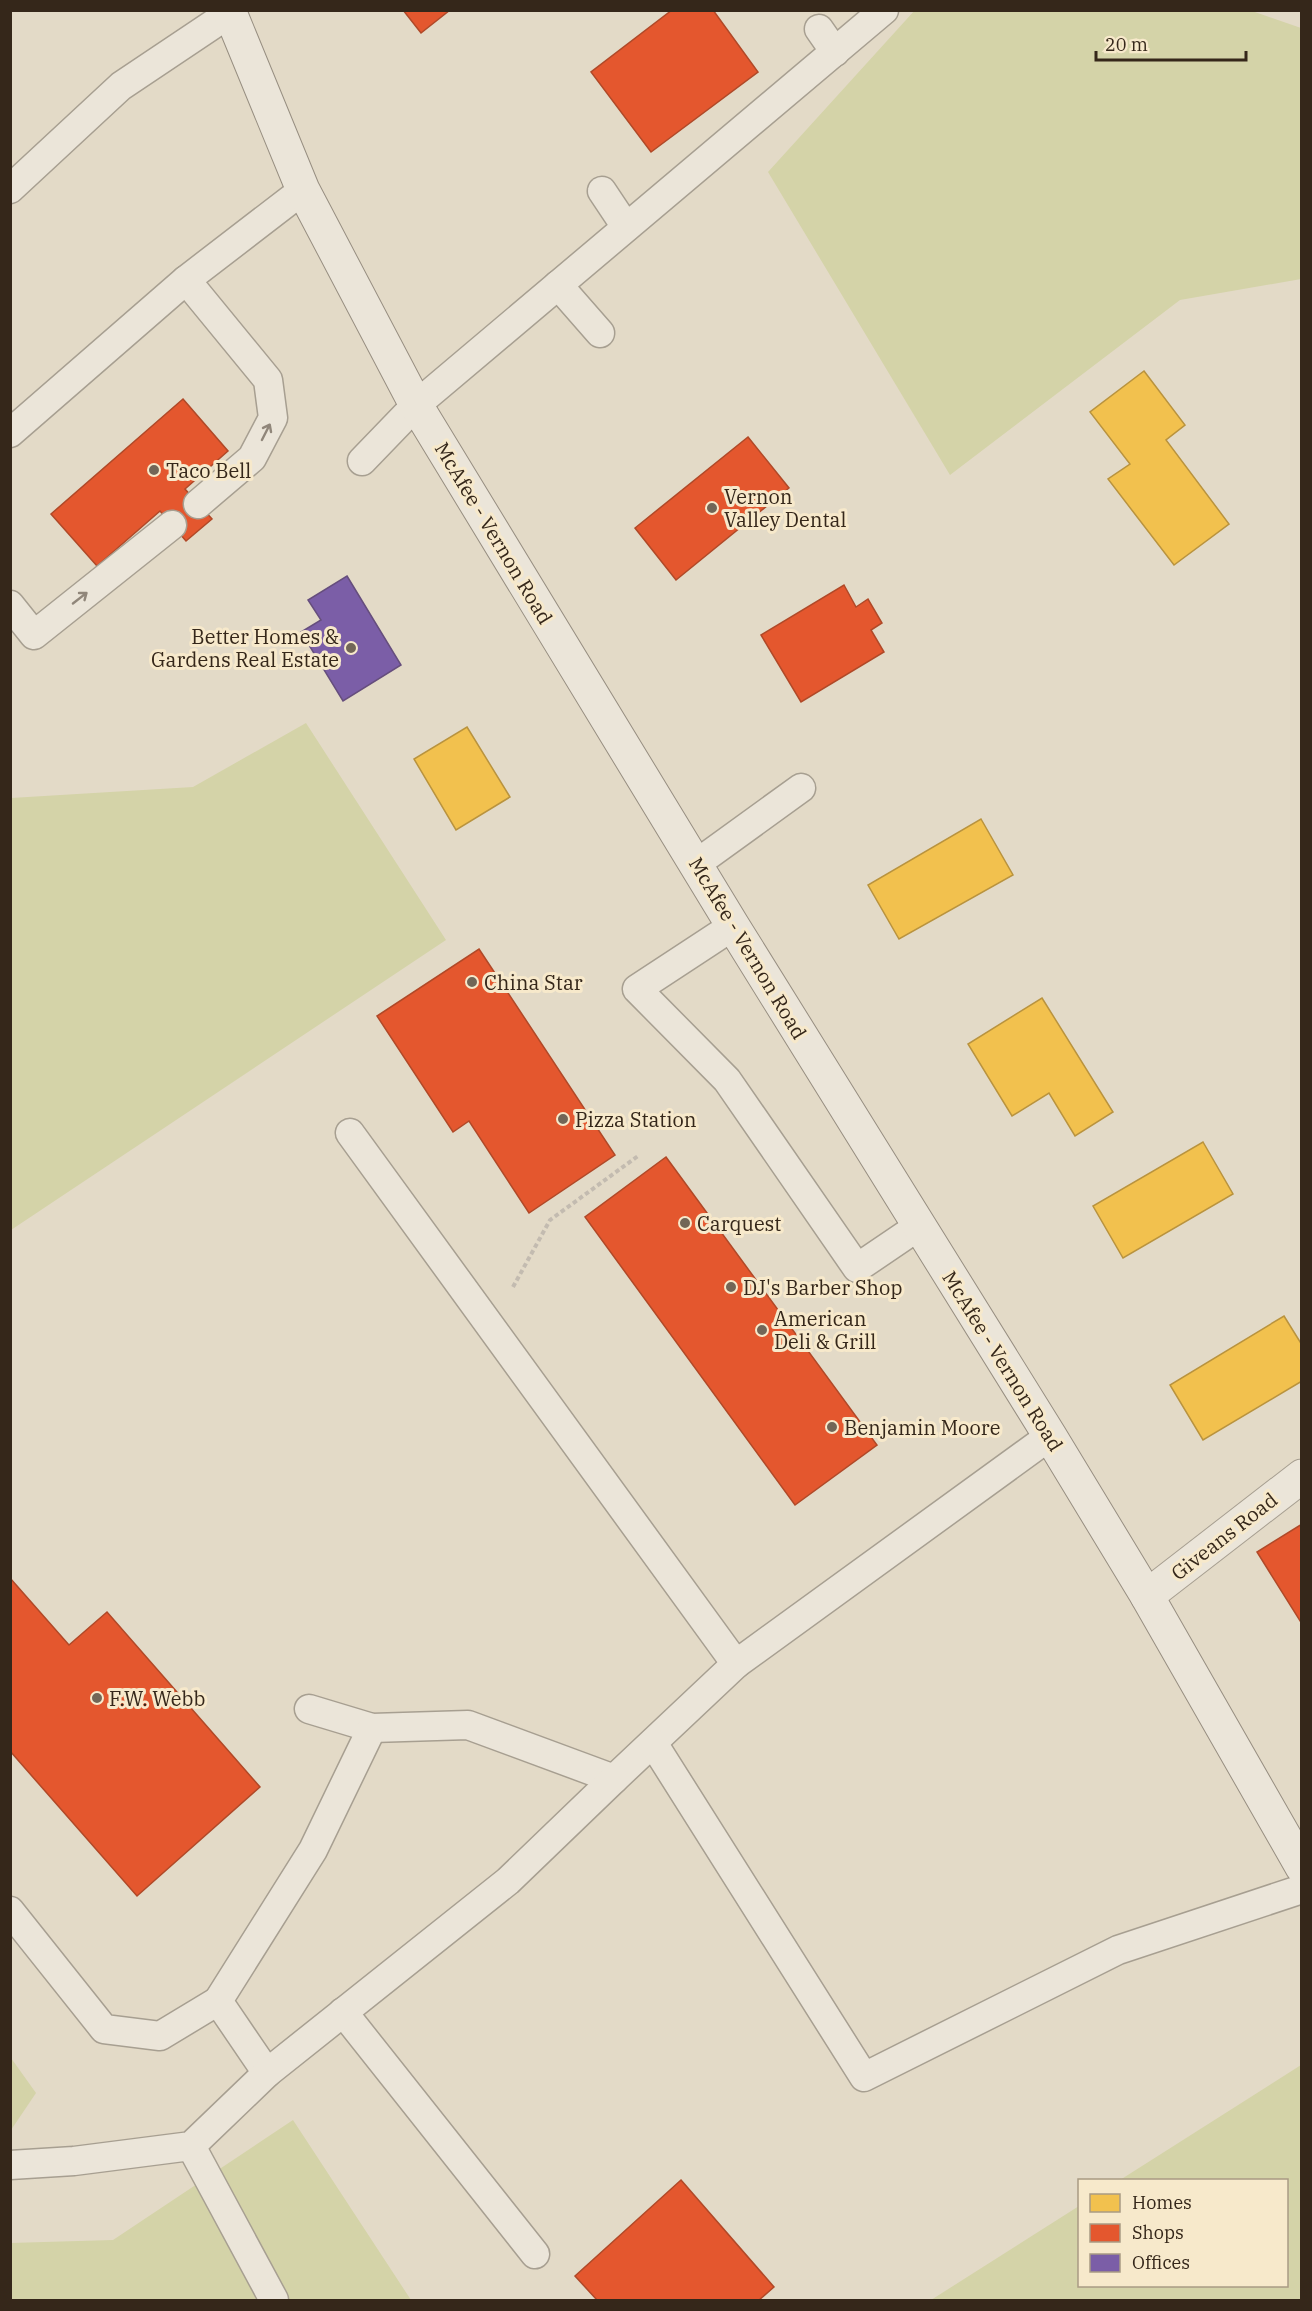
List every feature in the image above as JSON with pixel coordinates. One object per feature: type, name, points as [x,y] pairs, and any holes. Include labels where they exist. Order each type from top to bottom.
[{"type":"main road","name":"McAfee - Vernon Road","points":[[229,11],[303,190],[416,405],[733,926],[1147,1596],[1302,1867]]},
{"type":"main road","name":"Giveans Road","points":[[1147,1596],[1302,1476]]},
{"type":"lane","points":[[362,461],[416,405],[884,10]]},
{"type":"lane","points":[[10,189],[121,86],[229,11]]},
{"type":"lane","points":[[819,29],[835,52]]},
{"type":"lane","points":[[10,433],[186,280],[303,190]]},
{"type":"lane","points":[[602,191],[626,227]]},
{"type":"lane","points":[[186,280],[268,380],[273,418],[252,458],[198,504]]},
{"type":"lane","points":[[558,285],[600,333]]},
{"type":"lane","points":[[10,604],[34,634],[172,525]]},
{"type":"lane","points":[[696,864],[801,789]]},
{"type":"lane","points":[[733,926],[637,989],[726,1080],[857,1268],[919,1226]]},
{"type":"lane","points":[[350,1133],[736,1664]]},
{"type":"lane","points":[[10,2165],[74,2161],[191,2146],[267,2073],[508,1881],[736,1664],[1050,1436]]},
{"type":"lane","points":[[309,1709],[372,1728],[468,1725],[614,1779]]},
{"type":"lane","points":[[10,1911],[104,2029],[160,2036],[219,2001],[313,1850],[372,1728]]},
{"type":"lane","points":[[653,1743],[864,2077],[1118,1950],[1302,1889]]},
{"type":"lane","points":[[219,2001],[267,2073]]},
{"type":"lane","points":[[343,2012],[535,2254]]},
{"type":"lane","points":[[191,2146],[274,2301]]},
{"type":"path","points":[[490,1327],[550,1220],[638,1156]]},
{"type":"green space","points":[[915,10],[1252,11],[1301,28],[1301,279],[1180,300],[950,475],[768,172]]},
{"type":"green space","points":[[306,723],[446,940],[11,1230],[11,798],[193,787]]},
{"type":"green space","points":[[11,2058],[36,2093],[11,2130]]},
{"type":"green space","points":[[1301,2065],[1301,2300],[931,2300],[1078,2207],[1078,2287],[1288,2287],[1288,2179],[1122,2179]]},
{"type":"green space","points":[[293,2120],[411,2300],[11,2300],[10,2243],[113,2240]]},
{"type":"building: Homes","points":[[1144,371],[1185,425],[1166,440],[1229,524],[1174,565],[1108,479],[1130,464],[1090,412]]},
{"type":"building: Homes","points":[[467,727],[510,797],[456,830],[414,759]]},
{"type":"building: Homes","points":[[981,819],[1013,875],[899,939],[868,885]]},
{"type":"building: Homes","points":[[1042,998],[1113,1112],[1075,1136],[1049,1093],[1012,1116],[968,1044]]},
{"type":"building: Homes","points":[[1203,1142],[1233,1194],[1123,1258],[1093,1206]]},
{"type":"building: Homes","points":[[1284,1316],[1302,1345],[1302,1381],[1203,1440],[1170,1385]]},
{"type":"building: Shops","points":[[403,10],[450,10],[421,33]]},
{"type":"building: Shops","points":[[672,10],[713,10],[758,72],[651,152],[591,72]]},
{"type":"building: Shops","name":"Taco Bell","points":[[183,399],[228,451],[185,489],[212,519],[186,541],[160,511],[97,566],[51,514]]},
{"type":"building: Shops","name":"Vernon Valley Dental","points":[[748,437],[789,488],[676,580],[635,528]]},
{"type":"building: Shops","points":[[844,585],[856,607],[868,599],[882,623],[871,630],[884,652],[801,702],[761,635]]},
{"type":"building: Shops","points":[[479,949],[615,1155],[529,1213],[469,1121],[453,1132],[377,1016]]},
{"type":"building: Shops","points":[[666,1157],[877,1445],[795,1505],[585,1217]]},
{"type":"building: Shops","points":[[1302,1524],[1302,1624],[1257,1552]]},
{"type":"building: Shops","name":"F.W. Webb","points":[[10,1578],[69,1645],[107,1612],[260,1787],[137,1896],[10,1751]]},
{"type":"building: Shops","points":[[681,2180],[774,2287],[759,2300],[597,2300],[575,2276]]},
{"type":"building: Offices","name":"Better Homes & Gardens Real Estate","points":[[347,576],[401,665],[343,701],[301,632],[321,620],[308,600]]},
{"type":"place","name":"Taco Bell","points":[[154,470]]},
{"type":"place","name":"Vernon Valley Dental","points":[[712,508]]},
{"type":"place","name":"Better Homes & Gardens Real Estate","points":[[351,648]]},
{"type":"place","name":"China Star","points":[[472,982]]},
{"type":"place","name":"Pizza Station","points":[[563,1119]]},
{"type":"place","name":"Carquest","points":[[685,1223]]},
{"type":"place","name":"DJ's Barber Shop","points":[[731,1287]]},
{"type":"place","name":"American Deli & Grill","points":[[762,1330]]},
{"type":"place","name":"Benjamin Moore","points":[[832,1427]]},
{"type":"place","name":"F.W. Webb","points":[[97,1698]]}]
